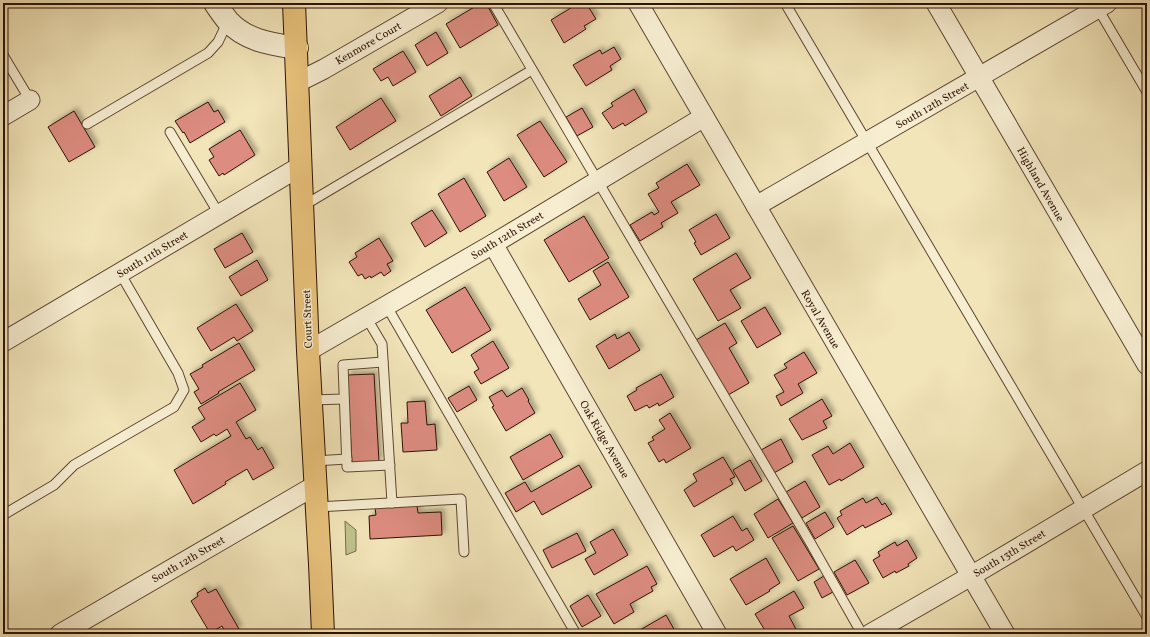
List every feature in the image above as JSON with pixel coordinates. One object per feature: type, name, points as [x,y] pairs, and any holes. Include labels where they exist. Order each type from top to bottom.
[{"type":"main road","name":"Court Street","points":[[294,3],[308,351],[317,507],[321,633]]},
{"type":"street","points":[[215,3],[228,21],[249,37],[263,42],[297,48]]},
{"type":"street","name":"Kenmore Court","points":[[298,82],[324,69],[438,3]]},
{"type":"street","name":"Royal Avenue","points":[[638,3],[1004,634]]},
{"type":"street","name":"Highland Avenue","points":[[936,3],[1147,365]]},
{"type":"street","name":"South 12th Street","points":[[756,206],[980,78],[1100,5]]},
{"type":"street","points":[[3,116],[30,100]]},
{"type":"street","name":"South 12th Street","points":[[308,351],[493,244],[704,117]]},
{"type":"street","name":"South 11th Street","points":[[3,342],[301,166]]},
{"type":"street","name":"Oak Ridge Avenue","points":[[493,244],[717,634]]},
{"type":"street","name":"South 13th Street","points":[[870,634],[971,576],[1147,471]]},
{"type":"street","name":"South 12th Street","points":[[60,634],[316,485]]},
{"type":"lane","points":[[494,3],[806,535],[862,634]]},
{"type":"lane","points":[[785,3],[1147,617]]},
{"type":"lane","points":[[1100,5],[1147,92]]},
{"type":"lane","points":[[87,124],[208,53],[218,42],[228,21]]},
{"type":"lane","points":[[3,55],[30,100]]},
{"type":"lane","points":[[303,206],[532,70]]},
{"type":"lane","points":[[170,132],[219,214]]},
{"type":"lane","points":[[3,514],[54,485],[74,465],[174,407],[184,390],[178,373],[120,273]]},
{"type":"lane","points":[[386,306],[576,634]]},
{"type":"lane","points":[[366,317],[382,344],[392,503]]},
{"type":"lane","points":[[383,362],[342,365],[347,467],[390,465]]},
{"type":"lane","points":[[311,400],[344,399]]},
{"type":"lane","points":[[314,460],[347,459]]},
{"type":"lane","points":[[317,507],[461,499],[464,552]]},
{"type":"green space","points":[[345,521],[356,530],[356,551],[346,555]]},
{"type":"building","points":[[481,3],[486,3],[498,25],[460,48],[446,24]]},
{"type":"building","points":[[579,3],[586,3],[596,19],[584,26],[586,29],[564,43],[551,20]]},
{"type":"building","points":[[436,32],[448,53],[427,66],[415,45]]},
{"type":"building","points":[[614,47],[621,59],[610,66],[612,70],[586,86],[573,65],[600,50],[602,54]]},
{"type":"building","points":[[403,51],[416,72],[393,86],[388,77],[381,81],[373,69]]},
{"type":"building","points":[[460,77],[472,96],[441,116],[429,96]]},
{"type":"building","points":[[634,89],[647,112],[625,126],[623,123],[613,129],[602,113],[613,106],[611,103]]},
{"type":"building","points":[[381,98],[396,121],[350,150],[336,127]]},
{"type":"building","points":[[208,102],[214,112],[218,110],[225,122],[190,143],[184,132],[183,133],[175,121]]},
{"type":"building","points":[[582,108],[593,127],[577,136],[566,117]]},
{"type":"building","points":[[74,111],[95,147],[69,162],[48,127]]},
{"type":"building","points":[[540,121],[567,162],[544,177],[517,135]]},
{"type":"building","points":[[240,130],[255,155],[224,175],[223,173],[219,176],[209,160],[214,157],[209,149]]},
{"type":"building","points":[[509,158],[527,187],[504,201],[487,172]]},
{"type":"building","points":[[687,164],[700,185],[671,202],[678,213],[661,223],[663,227],[640,241],[630,225],[652,212],[654,215],[659,212],[648,194],[659,188],[656,183]]},
{"type":"building","points":[[464,178],[486,216],[460,232],[438,194]]},
{"type":"building","points":[[432,210],[447,233],[425,247],[411,223]]},
{"type":"building","points":[[716,214],[730,238],[701,255],[689,230]]},
{"type":"building","points":[[584,216],[609,258],[569,282],[544,240]]},
{"type":"building","points":[[242,233],[253,252],[225,268],[214,249]]},
{"type":"building","points":[[379,238],[393,261],[387,264],[391,271],[384,276],[381,272],[371,278],[370,276],[365,279],[362,274],[358,276],[349,262],[357,257],[355,253]]},
{"type":"building","points":[[736,253],[751,278],[730,290],[741,308],[718,321],[693,279]]},
{"type":"building","points":[[257,260],[268,280],[241,296],[229,277]]},
{"type":"building","points":[[608,262],[629,297],[590,320],[578,299],[601,285],[593,271]]},
{"type":"building","points":[[465,287],[491,330],[452,353],[426,310]]},
{"type":"building","points":[[236,304],[253,331],[237,341],[234,337],[211,351],[197,328]]},
{"type":"building","points":[[765,307],[781,334],[757,348],[741,321]]},
{"type":"building","points":[[725,323],[737,343],[729,348],[749,383],[728,395],[696,340]]},
{"type":"building","points":[[629,332],[640,350],[609,369],[596,346],[615,334],[617,339]]},
{"type":"building","points":[[493,341],[509,368],[481,384],[474,372],[479,369],[471,355]]},
{"type":"building","points":[[239,343],[255,370],[201,404],[194,392],[199,389],[190,374]]},
{"type":"building","points":[[804,352],[817,373],[798,384],[803,393],[781,406],[776,396],[784,392],[774,375],[787,368],[784,364]]},
{"type":"building","points":[[374,374],[379,462],[352,463],[347,375]]},
{"type":"building","points":[[661,374],[674,397],[659,406],[658,403],[649,408],[647,405],[635,411],[627,396],[637,390],[636,388]]},
{"type":"building","points":[[240,383],[256,410],[236,422],[246,439],[250,437],[258,450],[262,447],[274,468],[253,480],[247,469],[193,504],[174,470],[231,436],[227,429],[216,436],[214,434],[201,442],[192,427],[205,419],[198,408]]},
{"type":"building","points":[[469,386],[477,400],[457,412],[448,398]]},
{"type":"building","points":[[522,388],[535,413],[506,431],[492,407],[494,406],[489,397],[502,390],[507,397]]},
{"type":"building","points":[[822,399],[832,416],[823,421],[827,428],[802,440],[789,419]]},
{"type":"building","points":[[425,401],[427,425],[435,424],[437,450],[403,452],[401,423],[408,423],[407,402]]},
{"type":"building","points":[[670,413],[691,448],[666,463],[664,459],[659,462],[648,443],[654,440],[652,437],[665,429],[659,420]]},
{"type":"building","points":[[550,434],[563,457],[523,480],[510,457]]},
{"type":"building","points":[[781,439],[793,462],[774,473],[761,450]]},
{"type":"building","points":[[850,443],[864,467],[841,481],[840,479],[829,485],[812,455],[828,446],[833,454]]},
{"type":"building","points":[[723,457],[735,477],[730,479],[733,484],[694,507],[684,490],[697,481],[693,474]]},
{"type":"building","points":[[750,460],[762,481],[745,491],[733,470]]},
{"type":"building","points":[[579,465],[592,487],[542,515],[534,501],[516,512],[505,493],[525,482],[531,492]]},
{"type":"building","points":[[805,481],[820,507],[802,518],[786,492]]},
{"type":"building","points":[[877,497],[882,505],[885,503],[892,514],[865,528],[863,525],[847,535],[837,518],[842,515],[840,511],[863,498],[866,503]]},
{"type":"building","points":[[778,499],[793,523],[768,538],[754,514]]},
{"type":"building","points":[[417,506],[418,513],[441,512],[442,535],[370,539],[369,516],[376,515],[375,508]]},
{"type":"building","points":[[825,512],[834,527],[815,539],[806,523]]},
{"type":"building","points":[[733,516],[742,531],[747,528],[754,540],[736,551],[733,546],[714,557],[701,535]]},
{"type":"building","points":[[793,526],[819,569],[798,581],[772,538]]},
{"type":"building","points":[[613,529],[628,555],[594,575],[585,559],[596,553],[590,542]]},
{"type":"building","points":[[577,533],[586,551],[552,568],[543,550]]},
{"type":"building","points":[[907,540],[917,558],[908,564],[909,566],[896,573],[895,571],[883,578],[873,560],[880,556],[878,552],[895,542],[897,546]]},
{"type":"building","points":[[766,558],[780,583],[769,590],[770,591],[746,605],[730,579]]},
{"type":"building","points":[[855,560],[869,583],[847,595],[834,572]]},
{"type":"building","points":[[647,566],[657,584],[651,587],[653,591],[630,604],[634,612],[614,624],[596,594]]},
{"type":"building","points":[[824,576],[833,592],[822,598],[814,582]]},
{"type":"building","points":[[205,588],[208,593],[216,589],[239,629],[231,634],[226,634],[222,626],[210,633],[191,601],[198,596],[197,593]]},
{"type":"building","points":[[794,591],[804,608],[789,616],[798,633],[767,634],[755,614]]},
{"type":"building","points":[[588,595],[601,616],[582,627],[570,606]]},
{"type":"building","points":[[666,615],[675,631],[670,634],[633,634]]}]
